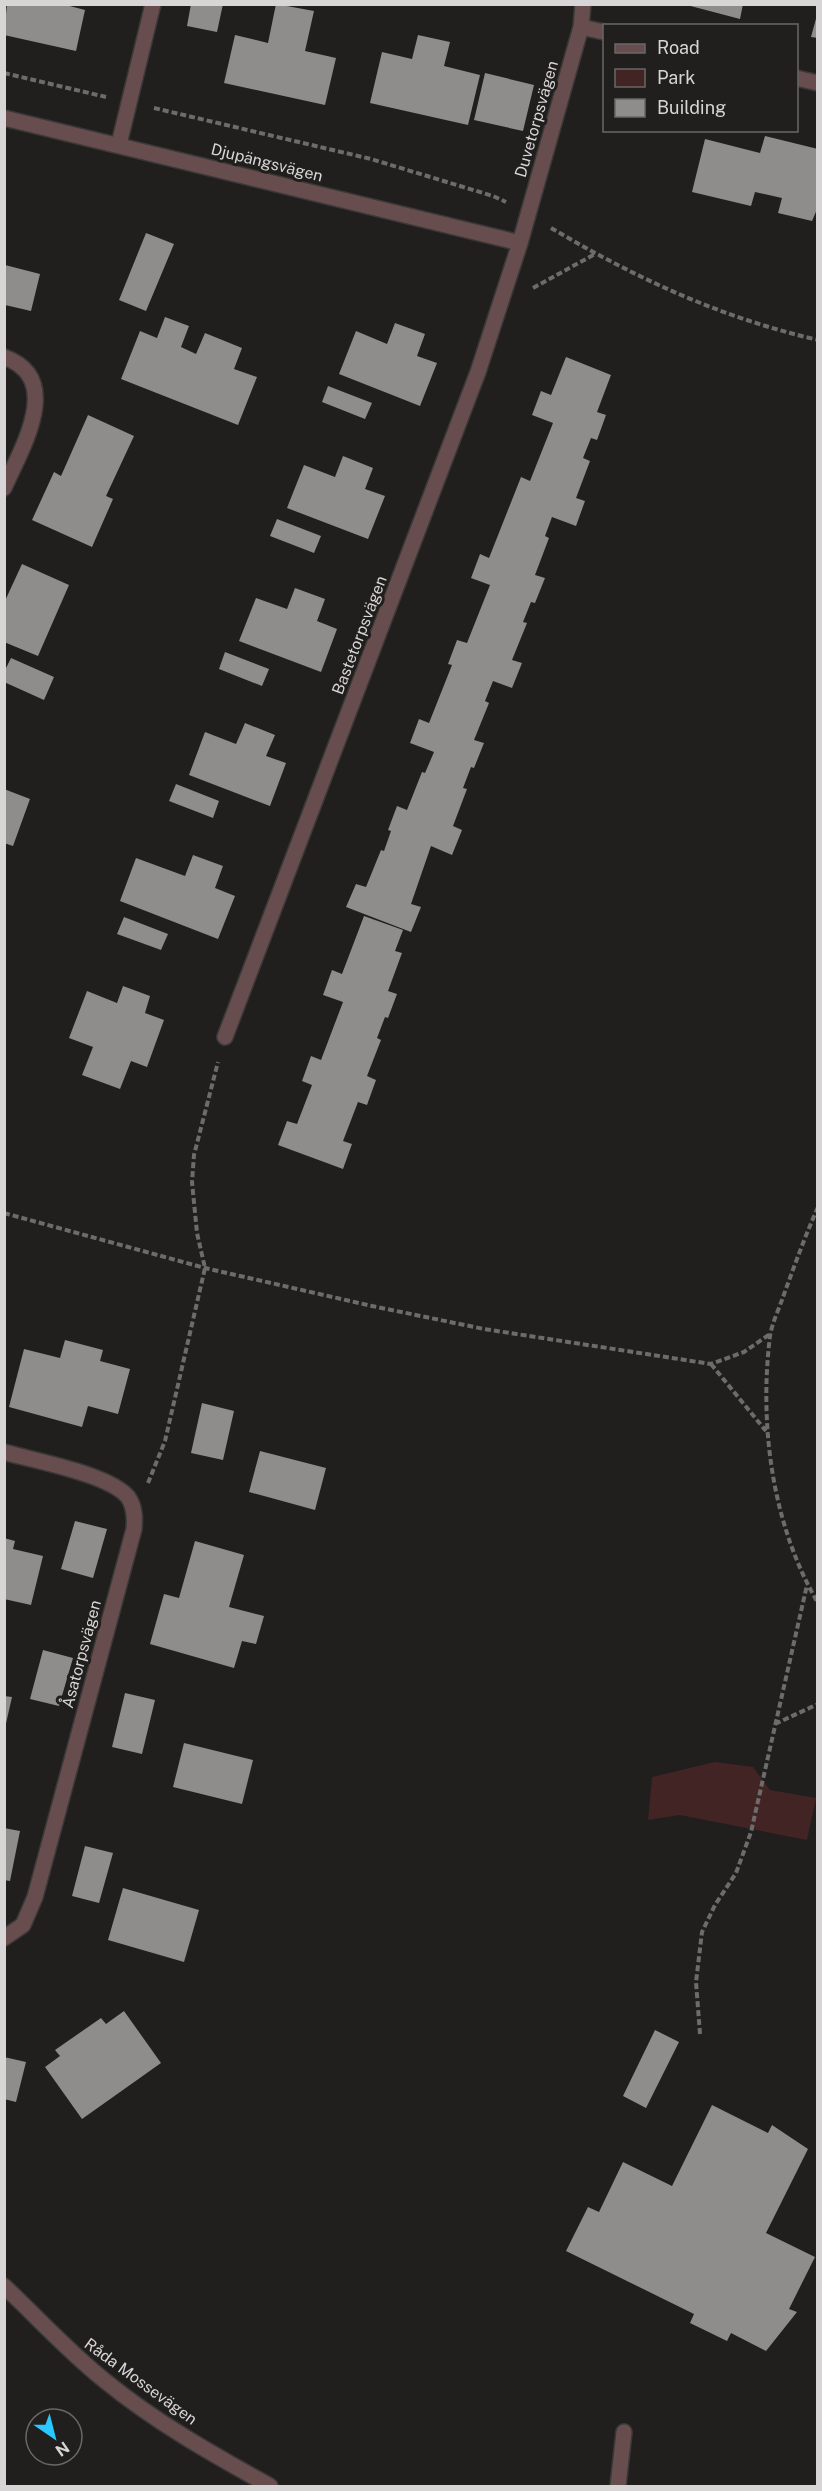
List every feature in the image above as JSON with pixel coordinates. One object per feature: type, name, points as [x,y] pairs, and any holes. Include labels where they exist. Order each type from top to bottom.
[{"type":"street","points":[[119,144],[153,4]]},
{"type":"street","name":"Duvetorpsvägen","points":[[520,243],[581,27],[583,4]]},
{"type":"street","points":[[581,27],[603,32]]},
{"type":"street","points":[[798,78],[818,83]]},
{"type":"street","name":"Djupängsvägen","points":[[4,118],[119,144],[520,243]]},
{"type":"street","name":"Bastetorpsvägen","points":[[225,1037],[478,372],[520,243]]},
{"type":"street","points":[[4,357],[27,371],[36,390],[37,407],[4,489]]},
{"type":"street","points":[[4,1452],[101,1479],[119,1488],[130,1499]]},
{"type":"street","name":"Åsatorpsvägen","points":[[4,1938],[23,1925],[35,1897],[134,1529],[135,1513],[130,1499]]},
{"type":"street","name":"Råda Mossevägen","points":[[4,2286],[70,2352],[106,2382],[185,2436],[270,2487]]},
{"type":"street","points":[[618,2487],[624,2432]]},
{"type":"path","points":[[501,305],[595,254]]},
{"type":"path","points":[[130,1499],[149,1482],[165,1441],[205,1268],[192,1182],[194,1155],[225,1037]]},
{"type":"path","points":[[818,1207],[770,1334],[767,1431],[772,1475],[782,1515],[807,1585],[818,1603]]},
{"type":"path","points":[[4,1213],[205,1268],[484,1329],[711,1364],[744,1352],[770,1334]]},
{"type":"path","points":[[711,1364],[767,1431]]},
{"type":"path","points":[[700,2034],[696,1982],[702,1932],[715,1905],[736,1873],[751,1832],[807,1585]]},
{"type":"path","points":[[775,1724],[818,1704]]},
{"type":"green space","points":[[715,1762],[753,1767],[770,1790],[816,1798],[807,1840],[680,1815],[648,1820],[652,1777]]},
{"type":"building","points":[[7,4],[62,4],[85,10],[76,51],[4,35]]},
{"type":"building","points":[[191,4],[223,4],[217,32],[187,26]]},
{"type":"building","points":[[276,4],[314,11],[305,51],[336,58],[325,105],[224,83],[235,35],[268,43]]},
{"type":"building","points":[[683,4],[743,4],[740,19]]},
{"type":"building","points":[[818,15],[818,38],[811,37]]},
{"type":"building","points":[[418,35],[450,42],[444,66],[480,75],[468,125],[370,103],[382,52],[412,59]]},
{"type":"building","points":[[485,73],[534,85],[523,131],[474,120]]},
{"type":"building","points":[[765,136],[818,149],[818,207],[812,221],[778,213],[782,198],[755,192],[751,206],[692,192],[705,139],[760,153]]},
{"type":"building","points":[[146,233],[174,244],[146,311],[119,300]]},
{"type":"building","points":[[5,265],[40,274],[31,311],[5,305]]},
{"type":"building","points":[[165,317],[189,326],[181,347],[196,354],[205,333],[242,348],[234,369],[257,377],[238,425],[121,379],[140,331],[157,338]]},
{"type":"building","points":[[395,323],[425,334],[417,356],[437,363],[420,406],[339,374],[356,331],[387,344]]},
{"type":"building","points":[[566,357],[611,375],[597,412],[606,415],[597,440],[591,438],[583,458],[590,461],[576,498],[585,501],[576,526],[552,517],[545,536],[549,538],[535,575],[545,578],[535,603],[531,602],[523,622],[527,623],[512,660],[522,663],[512,688],[493,681],[485,701],[489,703],[474,740],[484,743],[463,788],[467,789],[453,826],[462,830],[452,855],[431,846],[411,904],[421,907],[411,932],[346,907],[356,884],[366,887],[381,850],[384,851],[391,831],[388,830],[397,806],[407,810],[422,772],[425,773],[434,752],[410,743],[419,719],[429,723],[452,665],[448,664],[457,640],[467,643],[490,585],[471,578],[480,554],[489,558],[521,477],[530,481],[553,423],[532,415],[541,391],[551,395]]},
{"type":"building","points":[[328,386],[372,403],[365,419],[322,402]]},
{"type":"building","points":[[88,415],[134,436],[106,496],[113,499],[92,547],[32,520],[54,472],[61,476]]},
{"type":"building","points":[[343,456],[373,468],[365,489],[385,496],[368,539],[287,508],[304,465],[335,477]]},
{"type":"building","points":[[277,519],[321,536],[314,553],[270,536]]},
{"type":"building","points":[[22,564],[69,585],[38,656],[4,642],[4,603]]},
{"type":"building","points":[[295,588],[325,599],[317,621],[337,629],[321,672],[239,641],[256,598],[287,609]]},
{"type":"building","points":[[225,652],[269,669],[262,686],[219,669]]},
{"type":"building","points":[[11,658],[54,677],[44,700],[4,682],[4,672]]},
{"type":"building","points":[[245,723],[275,735],[266,756],[286,763],[270,806],[189,775],[205,732],[236,744]]},
{"type":"building","points":[[176,784],[219,801],[213,818],[169,801]]},
{"type":"building","points":[[4,789],[30,799],[13,846],[4,843]]},
{"type":"building","points":[[193,855],[223,866],[215,888],[235,896],[218,939],[120,901],[136,858],[185,876]]},
{"type":"building","points":[[364,916],[403,930],[395,951],[402,953],[388,991],[397,994],[377,1038],[381,1040],[367,1076],[376,1080],[367,1105],[358,1102],[343,1141],[352,1144],[343,1169],[278,1145],[287,1121],[297,1124],[312,1085],[302,1081],[311,1056],[321,1060],[343,1002],[323,995],[332,970],[342,974]]},
{"type":"building","points":[[124,917],[168,934],[161,950],[117,934]]},
{"type":"building","points":[[123,986],[150,996],[145,1013],[164,1020],[147,1067],[131,1061],[120,1089],[82,1075],[93,1047],[69,1038],[87,991],[117,1003]]},
{"type":"building","points":[[65,1340],[103,1350],[100,1361],[130,1369],[118,1414],[88,1406],[82,1427],[9,1407],[24,1349],[60,1358]]},
{"type":"building","points":[[202,1403],[234,1411],[223,1460],[191,1453]]},
{"type":"building","points":[[260,1451],[326,1468],[315,1510],[249,1492]]},
{"type":"building","points":[[75,1521],[107,1529],[93,1578],[61,1569]]},
{"type":"building","points":[[4,1538],[15,1541],[13,1549],[43,1556],[31,1605],[4,1599]]},
{"type":"building","points":[[195,1541],[244,1555],[229,1607],[264,1616],[256,1644],[242,1641],[234,1668],[150,1644],[164,1594],[179,1598]]},
{"type":"building","points":[[43,1650],[73,1658],[59,1706],[30,1699]]},
{"type":"building","points":[[125,1693],[155,1700],[142,1754],[112,1747]]},
{"type":"building","points":[[4,1696],[12,1697],[5,1728],[4,1728]]},
{"type":"building","points":[[184,1743],[253,1760],[242,1804],[173,1787]]},
{"type":"building","points":[[4,1828],[20,1831],[10,1881],[4,1880]]},
{"type":"building","points":[[85,1846],[113,1853],[99,1903],[72,1896]]},
{"type":"building","points":[[123,1888],[199,1910],[184,1962],[108,1940]]},
{"type":"building","points":[[124,2011],[161,2063],[82,2119],[45,2067],[60,2056],[55,2050],[101,2018],[106,2024]]},
{"type":"building","points":[[655,2030],[679,2042],[646,2108],[623,2096]]},
{"type":"building","points":[[4,2057],[26,2062],[16,2102],[4,2099]]},
{"type":"building","points":[[712,2105],[768,2133],[772,2125],[808,2149],[766,2233],[815,2257],[789,2309],[797,2312],[766,2351],[731,2333],[727,2341],[690,2323],[694,2314],[566,2251],[588,2207],[599,2212],[623,2162],[672,2186]]}]
